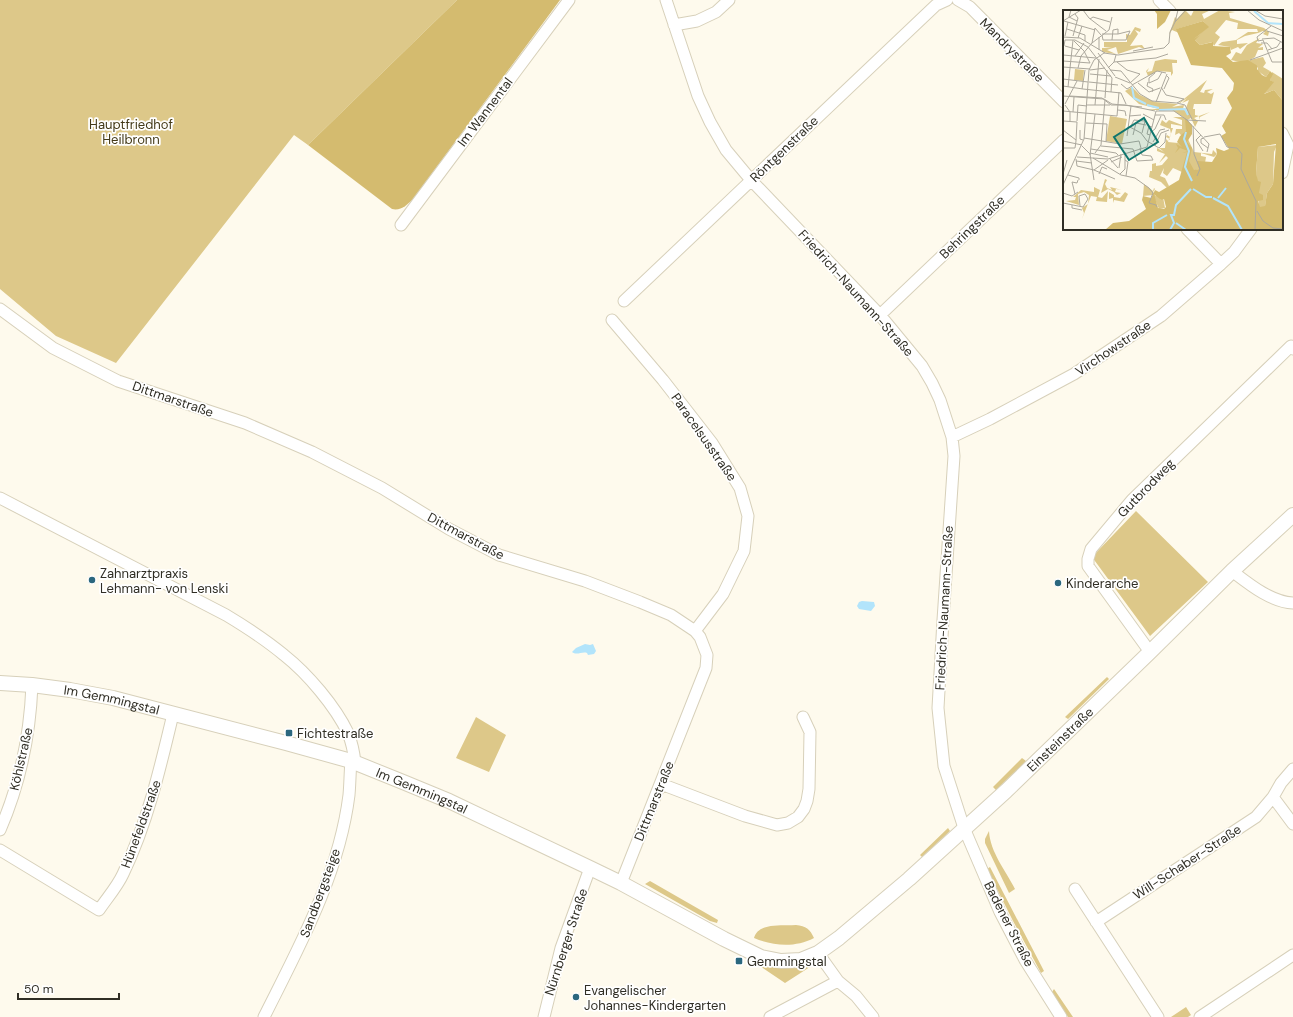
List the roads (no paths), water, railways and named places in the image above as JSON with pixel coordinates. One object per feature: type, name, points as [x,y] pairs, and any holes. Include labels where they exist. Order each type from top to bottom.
[{"type":"street","name":"Im Wannental","points":[[401,225],[569,0]]},
{"type":"street","name":"Friedrich-Naumann-Straße","points":[[666,0],[698,96],[710,122],[726,150],[751,180],[880,315],[922,366],[940,400],[952,437],[954,456],[938,708],[944,766],[964,828]]},
{"type":"street","points":[[674,25],[696,20],[716,12],[729,0]]},
{"type":"street","name":"Röntgenstraße","points":[[624,301],[936,5],[947,0]]},
{"type":"street","name":"Mandrystraße","points":[[958,0],[970,7],[1063,101]]},
{"type":"street","points":[[1159,0],[1169,10]]},
{"type":"street","points":[[1283,135],[1288,145],[1283,168]]},
{"type":"street","name":"Behringstraße","points":[[880,315],[1063,141]]},
{"type":"street","points":[[1188,230],[1221,264]]},
{"type":"street","name":"Virchowstraße","points":[[952,437],[990,419],[1074,374],[1161,316],[1234,252],[1250,230]]},
{"type":"street","name":"Dittmarstraße","points":[[0,309],[53,348],[118,381],[245,423],[312,452],[382,488],[449,529],[499,555],[584,581],[640,602],[671,616],[695,631],[700,637],[707,655],[706,668],[621,883]]},
{"type":"street","name":"Paracelsusstraße","points":[[612,320],[663,380],[712,443],[740,488],[748,516],[744,551],[723,594],[695,631]]},
{"type":"street","name":"Gutbrodweg","points":[[1150,652],[1088,566],[1088,559],[1091,549],[1132,500],[1291,346],[1293,349]]},
{"type":"street","points":[[0,498],[226,615],[256,633],[286,655],[322,694],[348,734],[353,749],[353,762]]},
{"type":"street","name":"Einsteinstraße","points":[[818,953],[892,895],[1000,796],[1232,571],[1293,515]]},
{"type":"street","points":[[1232,571],[1260,591],[1287,603],[1293,603]]},
{"type":"street","name":"Im Gemmingstal","points":[[0,684],[32,685],[114,698],[353,762],[449,801],[590,868],[621,883],[724,939],[762,957],[781,961],[801,960],[818,953]]},
{"type":"street","name":"Köhlstraße","points":[[0,830],[14,792],[22,763],[29,728],[32,685]]},
{"type":"street","name":"Hünefeldstraße","points":[[0,850],[99,910],[122,875],[146,819],[173,714]]},
{"type":"street","points":[[661,784],[745,816],[777,825],[788,823],[798,817],[804,809],[807,802],[809,789],[810,732],[803,717]]},
{"type":"street","name":"Sandbergsteige","points":[[264,1017],[309,927],[332,868],[345,820],[353,762]]},
{"type":"street","name":"Will-Schaber-Straße","points":[[1096,922],[1256,817],[1273,797],[1281,783],[1293,769]]},
{"type":"street","points":[[1273,797],[1293,824]]},
{"type":"street","name":"Badener Straße","points":[[964,828],[1000,912],[1025,960],[1061,1017]]},
{"type":"street","name":"Nürnberger Straße","points":[[544,1017],[561,948],[590,868]]},
{"type":"street","points":[[1075,890],[1158,1017]]},
{"type":"street","points":[[818,953],[838,981],[856,996],[874,1017]]},
{"type":"street","points":[[1200,1017],[1293,955]]},
{"type":"street","points":[[770,1017],[838,981]]},
{"type":"water","points":[[859,602],[874,602],[875,606],[871,611],[859,609],[857,606]]},
{"type":"water","points":[[585,644],[593,644],[596,651],[594,654],[576,654],[572,652],[576,648]]},
{"type":"place","name":"Zahnarztpraxis Lehmann- von Lenski","points":[[92,580]]},
{"type":"place","name":"Kinderarche","points":[[1058,583]]},
{"type":"place","name":"Fichtestraße","points":[[289,733]]},
{"type":"place","name":"Gemmingstal","points":[[739,961]]},
{"type":"place","name":"Evangelischer Johannes-Kindergarten","points":[[576,997]]},
{"type":"park label","name":"Hauptfriedhof Heilbronn","points":[[131,132]]}]
